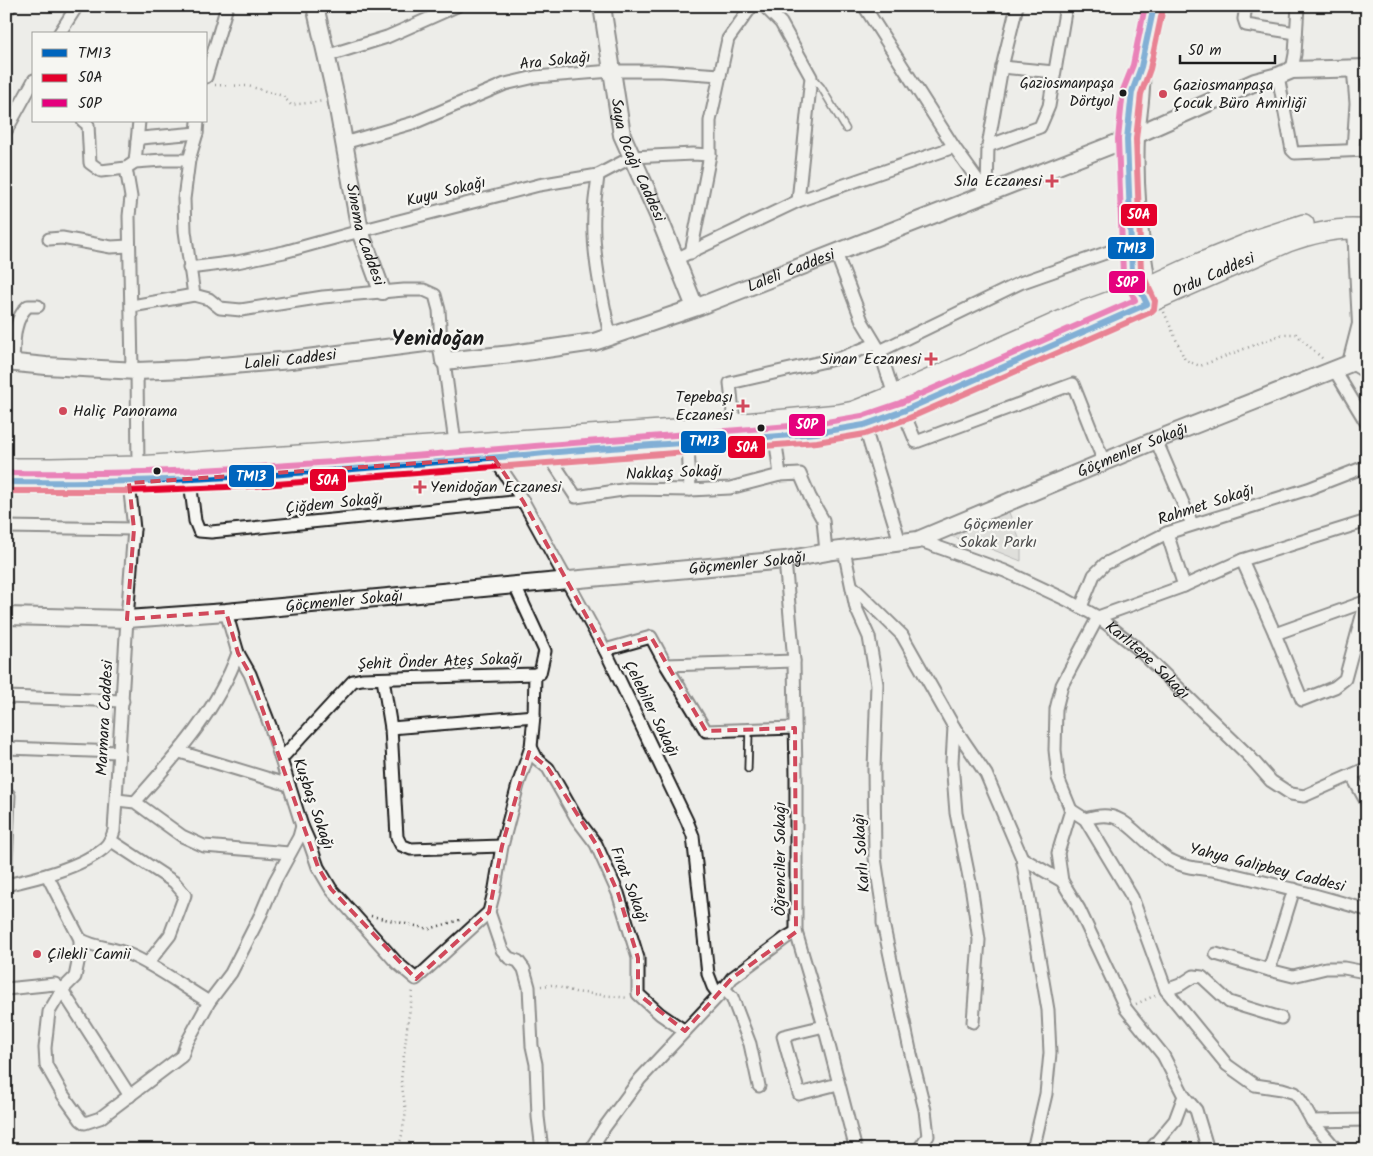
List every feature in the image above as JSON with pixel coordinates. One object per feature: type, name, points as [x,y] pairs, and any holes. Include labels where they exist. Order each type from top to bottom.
[{"type":"main road","name":"Ordu Caddesi","points":[[6,468],[138,466],[734,423],[765,431],[816,433],[864,426],[898,403],[1070,317],[1149,298],[1210,259],[1299,225],[1326,218],[1362,223]]},
{"type":"main road","name":"Ordu Caddesi","points":[[6,482],[105,484],[190,481],[688,443],[765,431],[898,403]]},
{"type":"main road","points":[[445,463],[455,444]]},
{"type":"street","points":[[6,11],[11,6]]},
{"type":"street","points":[[60,32],[77,6]]},
{"type":"street","points":[[210,81],[228,6]]},
{"type":"street","name":"Sinema Caddesi","points":[[314,6],[336,98],[360,231],[382,291],[424,290],[435,295],[439,310],[455,444]]},
{"type":"street","points":[[326,56],[387,37],[457,6]]},
{"type":"street","name":"Saya Ocağı Caddesi","points":[[602,6],[622,135],[684,256],[695,307]]},
{"type":"street","points":[[684,256],[710,155],[710,122],[728,39],[752,6]]},
{"type":"street","points":[[764,6],[782,23],[811,77],[798,201]]},
{"type":"street","points":[[864,6],[954,147],[987,193]]},
{"type":"street","points":[[987,193],[988,146],[1002,67],[1017,6]]},
{"type":"street","points":[[988,146],[1040,127],[1049,106],[1066,6]]},
{"type":"street","points":[[1149,298],[1135,283],[1132,273],[1132,137],[1142,94],[1142,67],[1154,6]]},
{"type":"street","points":[[1246,6],[1244,19],[1246,25],[1296,33]]},
{"type":"street","points":[[1298,6],[1296,33],[1285,73],[1292,150],[1295,153],[1367,150]]},
{"type":"street","points":[[1002,67],[1054,72]]},
{"type":"street","points":[[1353,150],[1360,68]]},
{"type":"street","name":"Laleli Caddesi","points":[[444,361],[512,354],[594,342],[695,307],[1132,137],[1255,82],[1285,73],[1360,68]]},
{"type":"street","name":"Ara Sokağı","points":[[344,144],[416,122],[504,84],[535,77],[612,71],[662,71],[720,75]]},
{"type":"street","points":[[6,131],[32,84]]},
{"type":"street","points":[[85,122],[88,125],[90,163],[100,170],[163,160],[189,160]]},
{"type":"street","points":[[138,466],[129,216],[131,197],[130,165],[137,142],[139,122]]},
{"type":"street","points":[[194,295],[185,231],[184,199],[189,160],[197,133],[198,122]]},
{"type":"street","points":[[137,142],[141,138],[197,133]]},
{"type":"street","points":[[1132,137],[1136,195],[1145,272],[1144,283],[1149,298]]},
{"type":"street","points":[[684,256],[798,201],[954,147]]},
{"type":"street","name":"Kuyu Sokağı","points":[[189,268],[237,262],[284,252],[539,185],[598,175],[632,157],[710,155]]},
{"type":"street","points":[[598,175],[594,232],[600,284],[610,336]]},
{"type":"street","points":[[1362,223],[1364,324],[1351,364],[1335,371],[1367,424]]},
{"type":"street","points":[[49,239],[62,238],[111,247],[129,246]]},
{"type":"street","points":[[734,423],[730,383],[877,348],[1020,283],[1131,244]]},
{"type":"street","points":[[836,253],[862,321],[877,348],[898,403],[916,442],[1073,384],[1104,462]]},
{"type":"street","points":[[132,306],[194,295],[209,298],[220,308],[241,310],[323,297],[382,291]]},
{"type":"street","points":[[10,363],[15,334],[22,312],[28,306],[38,306]]},
{"type":"street","name":"Laleli Caddesi","points":[[10,363],[135,370],[186,369],[291,360],[442,341]]},
{"type":"street","points":[[1351,364],[1367,373]]},
{"type":"street","name":"Göçmenler Sokağı","points":[[6,616],[127,619],[226,612],[785,560],[826,552],[918,540],[1156,440],[1335,371]]},
{"type":"street","points":[[864,426],[900,542]]},
{"type":"street","points":[[765,431],[780,475]]},
{"type":"street","points":[[1156,440],[1192,524]]},
{"type":"street","points":[[688,443],[690,490]]},
{"type":"street","name":"Nakkaş Sokağı","points":[[548,453],[576,497],[630,489],[690,490],[730,488],[780,475],[800,474],[823,520],[826,552]]},
{"type":"street","name":"Çelebiler Sokağı","points":[[494,458],[523,501],[605,650],[688,821],[693,836],[708,974],[713,987],[732,997],[747,1036],[759,1086]]},
{"type":"street","name":"Rahmet Sokağı","points":[[1081,607],[1094,576],[1105,564],[1167,533],[1308,489],[1367,466]]},
{"type":"street","name":"Çiğdem Sokağı","points":[[190,481],[195,521],[199,531],[211,532],[523,501]]},
{"type":"street","name":"Marmara Caddesi","points":[[110,840],[114,831],[117,800],[134,529],[130,483]]},
{"type":"street","points":[[1208,1150],[1196,1110],[1184,1096],[1163,1055],[1126,1009],[1079,909],[1062,881],[1058,854],[1070,810],[1058,778],[1055,750],[1056,709],[1062,685],[1098,617],[1184,586],[1242,560],[1367,521]]},
{"type":"street","points":[[6,527],[134,529]]},
{"type":"street","points":[[1167,533],[1184,586]]},
{"type":"street","name":"Karlıtepe Sokağı","points":[[918,540],[1005,571],[1098,617],[1136,647],[1249,756],[1271,781],[1290,794],[1304,796],[1367,768]]},
{"type":"street","name":"Karlı Sokağı","points":[[844,550],[856,608],[869,637],[877,684],[874,769],[876,858],[883,923],[925,1110],[928,1136],[918,1150]]},
{"type":"street","name":"Öğrenciler Sokağı","points":[[785,560],[794,661],[796,932],[824,1026],[856,1150]]},
{"type":"street","points":[[1242,560],[1302,700],[1335,687],[1346,679],[1367,601]]},
{"type":"street","name":"Şehit Önder Ateş Sokağı","points":[[281,759],[353,681],[362,679],[540,673],[545,651],[515,586]]},
{"type":"street","points":[[852,587],[902,635],[954,727],[986,774],[1022,858],[1048,1010],[1050,1052],[1046,1094],[1033,1150]]},
{"type":"street","points":[[1275,634],[1367,601]]},
{"type":"street","name":"Kuşbaş Sokağı","points":[[226,612],[238,653],[250,674],[271,728],[302,826],[318,868],[331,889],[397,963],[416,979]]},
{"type":"street","points":[[605,650],[651,637],[706,731],[795,728]]},
{"type":"street","points":[[135,802],[180,752],[212,706],[231,674],[238,653]]},
{"type":"street","points":[[666,665],[794,661]]},
{"type":"street","points":[[416,979],[488,912],[495,888],[502,846],[530,747],[536,674]]},
{"type":"street","points":[[383,679],[390,728],[397,837],[401,845],[411,849],[502,846]]},
{"type":"street","points":[[6,697],[123,701]]},
{"type":"street","points":[[390,728],[534,716]]},
{"type":"street","points":[[954,727],[952,762],[956,813],[972,892],[979,940],[972,1022]]},
{"type":"street","name":"Fırat Sokağı","points":[[530,747],[537,759],[548,768],[577,819],[596,844],[618,893],[638,958],[638,994]]},
{"type":"street","points":[[6,748],[119,752]]},
{"type":"street","points":[[180,752],[289,785]]},
{"type":"street","points":[[1352,776],[1367,803]]},
{"type":"street","points":[[6,795],[9,795],[6,866]]},
{"type":"street","points":[[117,800],[135,802],[182,836],[204,846],[289,854]]},
{"type":"street","points":[[1070,810],[1085,819],[1132,897],[1166,990],[1228,1065],[1255,1085],[1282,1089],[1294,1093],[1301,1101],[1312,1121],[1338,1150]]},
{"type":"street","name":"Yahya Galipbey Caddesi","points":[[1085,819],[1108,816],[1118,818],[1157,851],[1171,861],[1185,866],[1218,871],[1294,889],[1367,910]]},
{"type":"street","points":[[80,939],[80,953],[75,977],[62,990],[49,1012],[45,1048],[46,1065],[63,1095],[85,1123],[100,1118],[182,1056],[186,1044],[209,1002],[231,973],[262,914],[289,854],[299,837],[302,826]]},
{"type":"street","points":[[6,885],[47,876],[88,858],[105,847],[110,840],[174,882],[185,895],[170,935],[148,963]]},
{"type":"street","points":[[1022,858],[1062,881]]},
{"type":"street","points":[[47,876],[80,939],[87,944],[125,952],[148,963],[209,1002]]},
{"type":"street","points":[[1269,970],[1294,889]]},
{"type":"street","points":[[488,912],[502,950],[509,958],[518,961],[524,969],[529,987],[532,1046],[536,1064],[538,1117],[542,1150]]},
{"type":"street","points":[[590,1150],[640,1079],[732,978],[796,932]]},
{"type":"street","points":[[1216,954],[1293,976],[1326,968],[1365,972],[1367,974]]},
{"type":"street","points":[[1166,990],[1180,985],[1194,976],[1202,977],[1229,1002],[1281,1018]]},
{"type":"street","points":[[6,989],[55,984],[62,990],[130,1096]]},
{"type":"street","points":[[638,994],[660,1014],[685,1031]]},
{"type":"street","points":[[824,1026],[783,1036],[799,1094],[838,1084]]},
{"type":"street","points":[[1150,1150],[1175,1120],[1184,1096]]},
{"type":"street","points":[[1312,1121],[1367,1120]]},
{"type":"lane","points":[[811,77],[821,87],[846,129]]},
{"type":"lane","points":[[748,769],[749,730]]},
{"type":"path","points":[[210,81],[248,86],[283,96],[291,105],[336,98]]},
{"type":"path","points":[[1149,298],[1185,360],[1200,366],[1283,334],[1296,334],[1335,371]]},
{"type":"path","points":[[350,910],[429,929],[488,912]]},
{"type":"path","points":[[396,1150],[401,1140],[406,1112],[401,1080],[408,1020],[416,979]]},
{"type":"path","points":[[529,987],[552,986],[575,992],[627,999],[638,994]]},
{"type":"path","points":[[1126,1009],[1166,990]]},
{"type":"highlighted area","points":[[494,458],[523,501],[605,650],[651,637],[706,731],[795,728],[796,932],[732,978],[685,1031],[638,994],[638,958],[618,893],[596,844],[548,768],[529,752],[502,846],[489,912],[416,979],[331,889],[318,867],[250,674],[238,653],[226,612],[127,619],[134,529],[129,483]]},
{"type":"green space","name":"Göçmenler Sokak Parkı","points":[[1008,510],[1021,543],[1021,561],[986,547],[944,534]]},
{"type":"transit line","name":"50P","points":[[6,473],[205,470],[403,457],[815,424],[862,416],[900,403],[1135,300],[1123,274],[1118,139],[1123,90],[1133,65],[1145,6]]},
{"type":"transit line","name":"TM13","points":[[6,482],[139,481],[271,475],[781,436],[816,433],[864,425],[903,411],[1147,304],[1132,273],[1127,139],[1132,92],[1141,67],[1154,6]]},
{"type":"transit line","name":"50A","points":[[6,491],[128,491],[251,486],[817,442],[865,434],[907,419],[1151,312],[1154,309],[1155,301],[1141,271],[1136,139],[1141,94],[1150,69],[1163,8]]},
{"type":"place","name":"Gaziosmanpaşa Dörtyol","points":[[1123,93]]},
{"type":"place","name":"Gaziosmanpaşa Çocuk Büro Amirliği","points":[[1163,94]]},
{"type":"place","name":"Sıla Eczanesi","points":[[1052,181]]},
{"type":"place","name":"Sinan Eczanesi","points":[[931,359]]},
{"type":"place","name":"Tepebaşı Eczanesi","points":[[743,406]]},
{"type":"place","name":"Haliç Panorama","points":[[63,411]]},
{"type":"place","name":"Yenidoğan Eczanesi","points":[[420,487]]},
{"type":"place","name":"Çilekli Camii","points":[[37,954]]},
{"type":"district","name":"Yenidoğan","points":[[438,339]]}]
